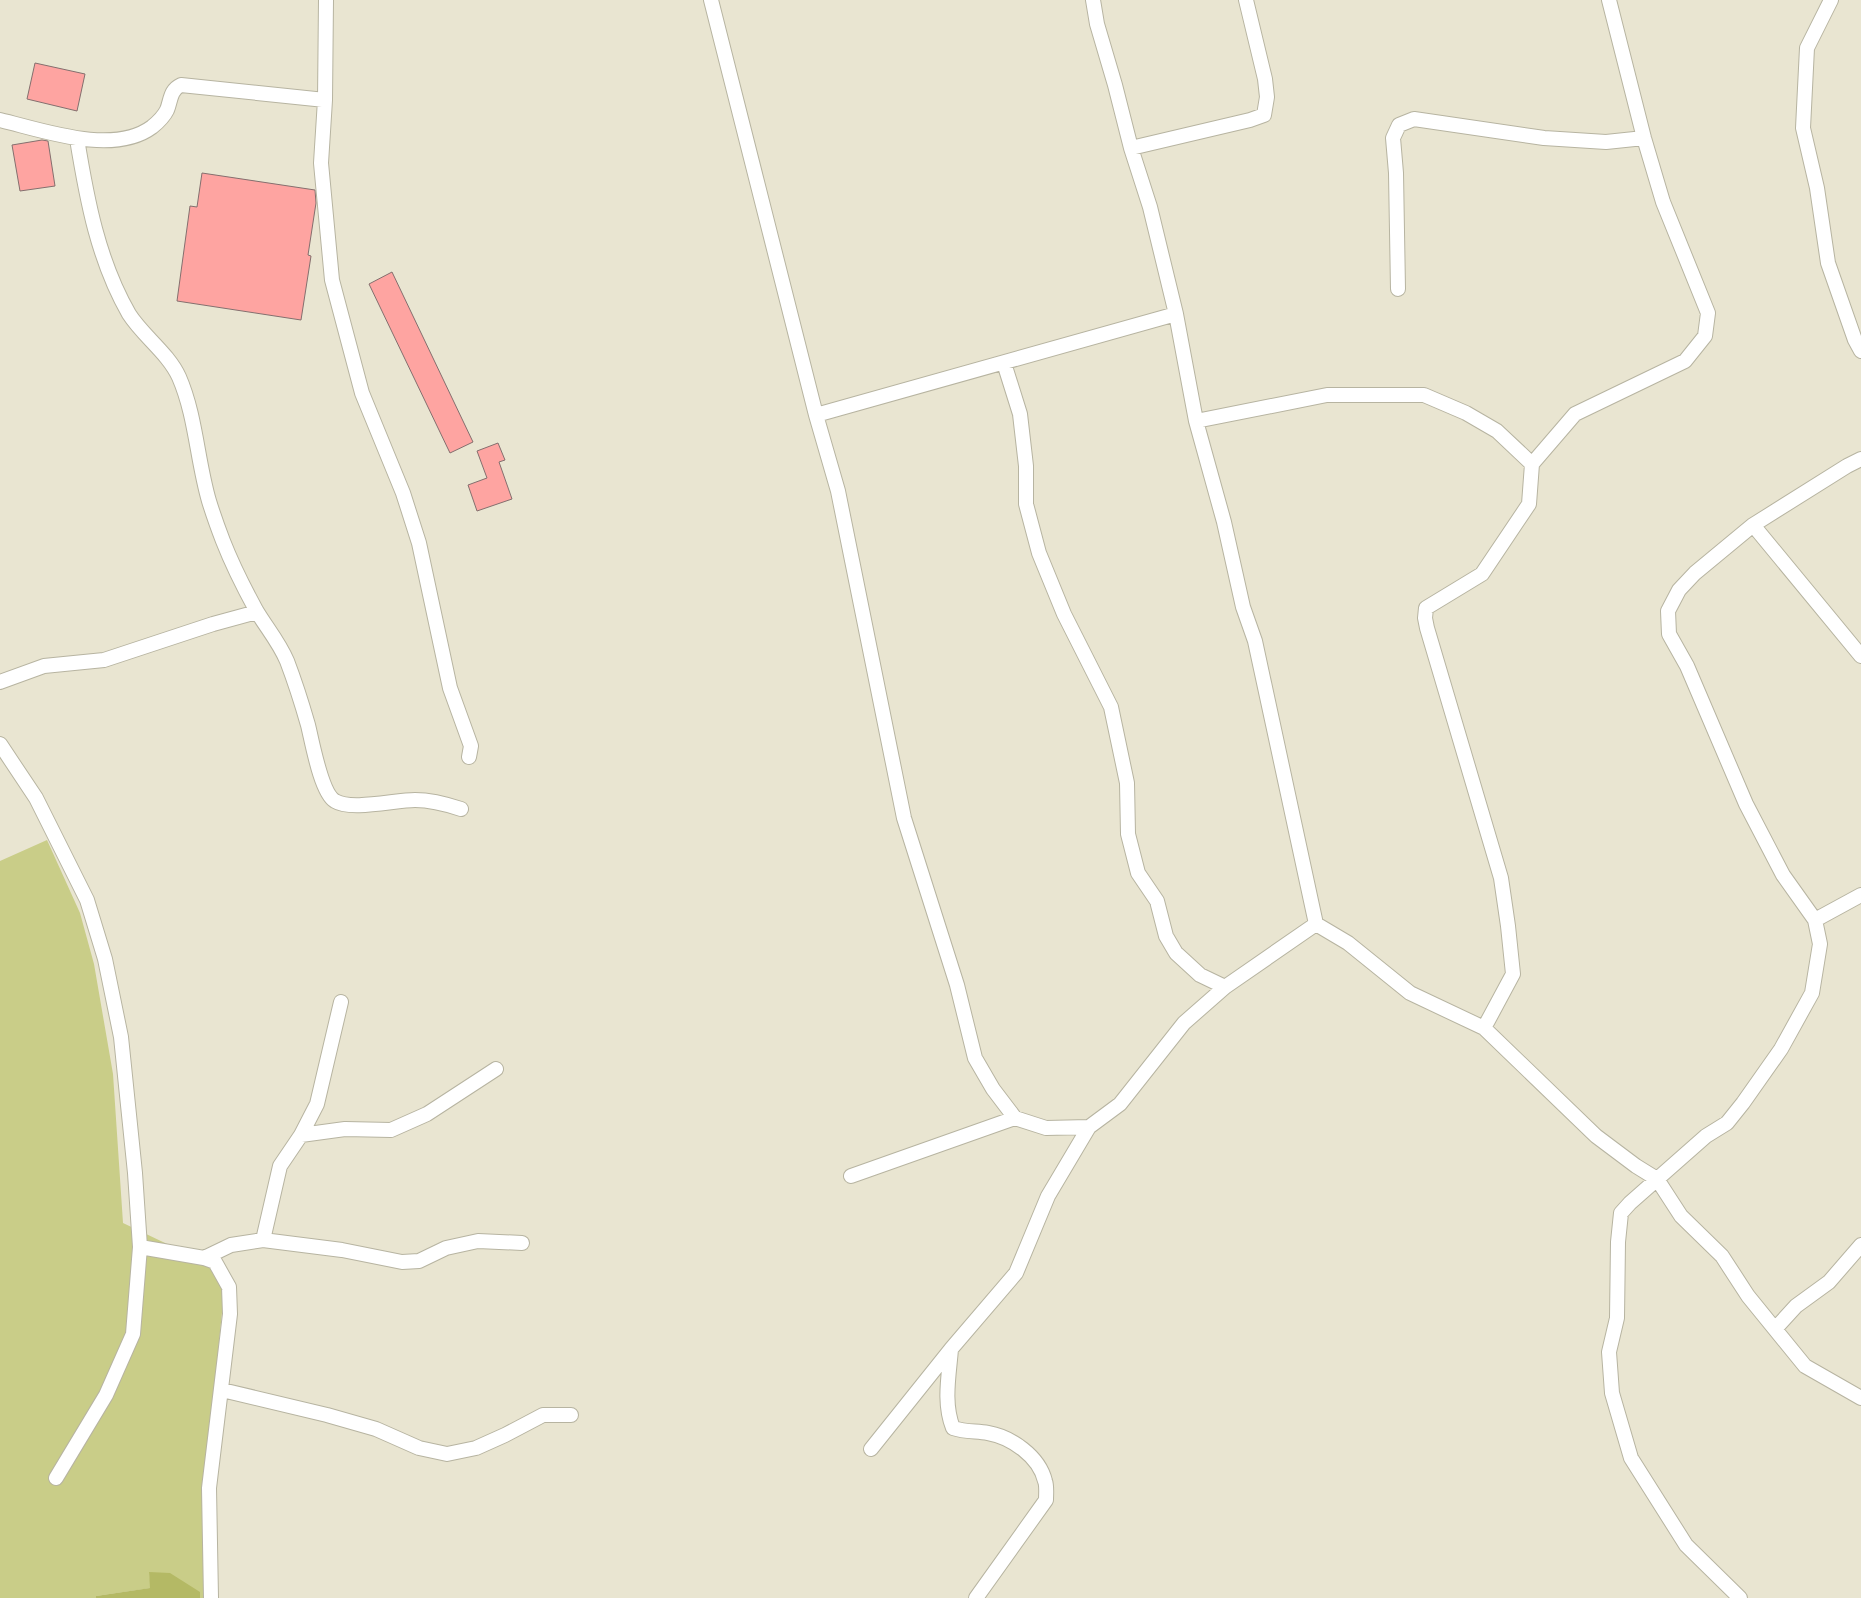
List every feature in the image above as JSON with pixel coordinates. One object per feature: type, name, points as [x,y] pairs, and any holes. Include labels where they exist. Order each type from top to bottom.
[{"type":"street","points":[[326,0],[325,100],[321,163],[332,280],[362,393],[402,493],[419,543],[450,688],[471,746],[469,757]]},
{"type":"street","points":[[712,0],[816,416],[838,491],[904,818],[957,985],[975,1058],[993,1089],[1015,1118],[1046,1128],[1088,1127]]},
{"type":"street","points":[[1093,0],[1097,24],[1131,148],[1150,207],[1176,314],[1196,422],[1224,522],[1243,606],[1255,641],[1316,924],[1348,943],[1410,993],[1484,1028],[1596,1136],[1657,1179],[1681,1216],[1722,1256],[1748,1296],[1805,1366],[1861,1398]]},
{"type":"street","points":[[1131,148],[1264,115],[1267,97],[1265,79],[1246,0]]},
{"type":"street","points":[[1484,1028],[1513,974],[1508,926],[1501,878],[1425,618],[1426,608],[1482,574],[1529,504],[1532,464],[1575,414],[1685,361],[1705,336],[1708,313],[1663,202],[1644,138],[1609,0]]},
{"type":"street","points":[[1831,0],[1807,48],[1803,128],[1817,188],[1828,263],[1855,340],[1861,351]]},
{"type":"street","points":[[0,120],[77,140],[124,139],[140,134],[153,126],[166,112],[172,94],[181,85],[325,100]]},
{"type":"street","points":[[1398,289],[1396,173],[1393,138],[1399,125],[1414,119],[1544,138],[1606,142],[1644,138]]},
{"type":"street","points":[[77,140],[86,193],[104,263],[129,314],[147,339],[163,354],[178,375],[187,400],[209,500],[224,544],[257,612],[266,623],[285,657],[294,679],[318,766],[328,792],[334,801],[348,804],[415,800],[440,803],[461,809]]},
{"type":"street","points":[[816,416],[1176,314]]},
{"type":"street","points":[[1004,363],[1020,414],[1026,466],[1026,504],[1039,553],[1064,614],[1111,707],[1127,783],[1128,834],[1138,873],[1157,901],[1166,936],[1176,953],[1200,975],[1224,987]]},
{"type":"street","points":[[1196,422],[1327,395],[1424,395],[1466,413],[1498,431],[1532,464]]},
{"type":"street","points":[[1740,1598],[1686,1545],[1631,1458],[1612,1393],[1609,1352],[1617,1318],[1618,1242],[1621,1213],[1706,1136],[1727,1123],[1781,1049],[1812,992],[1820,944],[1816,920],[1783,875],[1746,804],[1687,666],[1668,634],[1668,611],[1679,590],[1695,573],[1753,525],[1861,459]]},
{"type":"street","points":[[1753,525],[1861,656]]},
{"type":"street","points":[[0,682],[44,666],[104,660],[257,612]]},
{"type":"street","points":[[0,744],[36,798],[83,892],[105,959],[121,1037],[135,1173],[140,1247],[133,1334],[106,1396],[56,1478]]},
{"type":"street","points":[[1816,920],[1861,895]]},
{"type":"street","points":[[870,1449],[951,1349],[1016,1273],[1048,1196],[1088,1127],[1120,1104],[1184,1023],[1224,987],[1316,924]]},
{"type":"street","points":[[264,1240],[280,1166],[301,1135],[317,1104],[341,1002]]},
{"type":"street","points":[[301,1135],[345,1129],[391,1130],[428,1114],[496,1069]]},
{"type":"street","points":[[851,1176],[1015,1118]]},
{"type":"street","points":[[204,1258],[231,1245],[264,1240],[342,1250],[402,1262],[419,1260],[446,1248],[478,1241],[522,1243]]},
{"type":"street","points":[[1775,1329],[1796,1306],[1829,1282],[1861,1245]]},
{"type":"street","points":[[140,1247],[204,1258],[215,1262],[229,1287],[230,1314],[209,1488],[212,1598]]},
{"type":"street","points":[[951,1349],[947,1399],[949,1417],[954,1428],[989,1433],[1013,1442],[1039,1464],[1046,1481],[1046,1500],[976,1598]]},
{"type":"street","points":[[222,1390],[327,1414],[376,1429],[419,1448],[447,1454],[476,1448],[505,1436],[543,1416],[571,1414]]},
{"type":"green space","points":[[47,840],[80,913],[94,964],[113,1074],[123,1223],[226,1272],[202,1514],[205,1598],[200,1598],[199,1592],[149,1572],[151,1588],[96,1596],[96,1598],[0,1598],[0,861]]},
{"type":"green space","points":[[149,1572],[170,1573],[200,1592],[200,1598],[96,1598],[96,1596],[150,1588]]},
{"type":"building","points":[[35,63],[85,74],[77,111],[27,99]]},
{"type":"building","points":[[42,140],[48,141],[55,186],[20,191],[12,145]]},
{"type":"building","points":[[202,173],[315,190],[316,203],[308,255],[311,256],[301,320],[177,301],[190,206],[197,207]]},
{"type":"building","points":[[392,272],[473,442],[450,453],[369,284]]},
{"type":"building","points":[[498,443],[505,460],[499,462],[512,499],[477,511],[468,485],[487,478],[477,451]]}]
